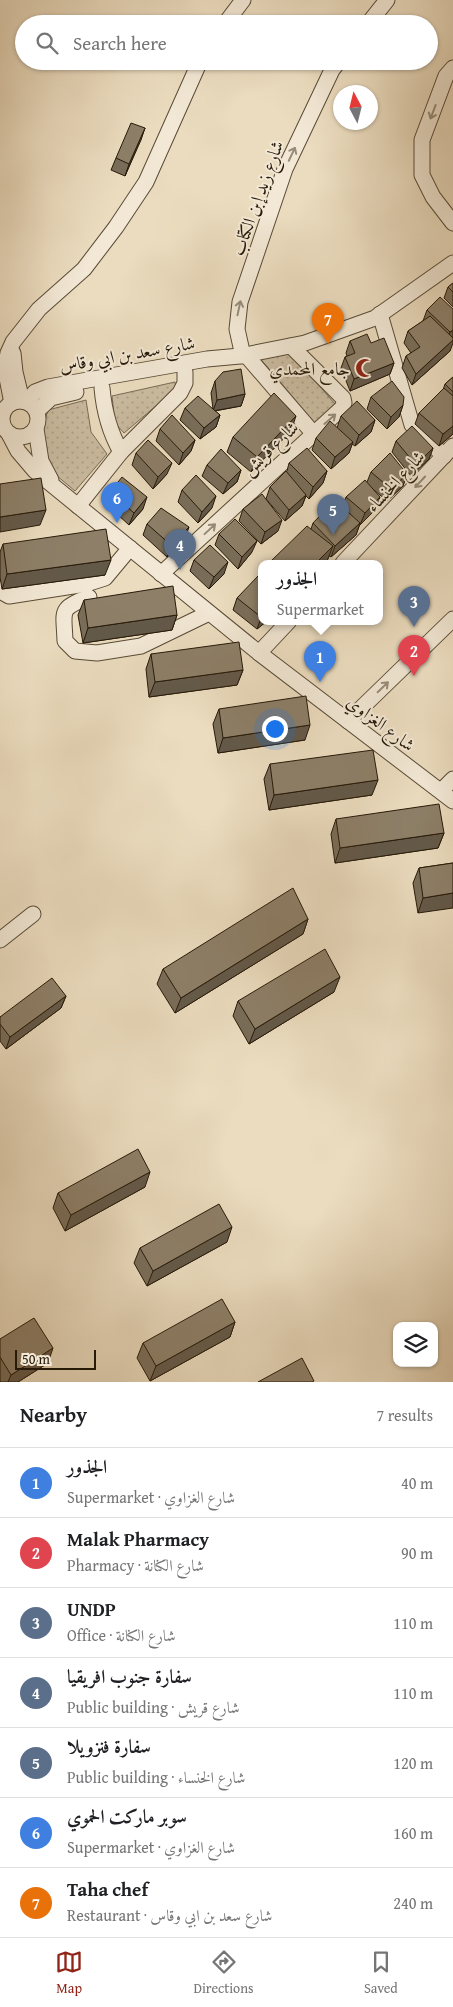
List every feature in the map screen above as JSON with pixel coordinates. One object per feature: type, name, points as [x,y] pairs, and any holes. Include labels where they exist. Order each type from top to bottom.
[{"type":"street","points":[[232,15],[243,0]]},
{"type":"street","points":[[375,15],[387,0]]},
{"type":"street","points":[[453,68],[446,76],[422,140],[422,175],[433,197],[453,223]]},
{"type":"street","points":[[24,404],[7,406],[2,415],[3,426],[9,434],[24,438],[33,433],[39,420],[24,404],[5,368],[8,353],[13,342],[39,309],[84,269],[116,227],[146,182],[196,70]]},
{"type":"street","name":"شارع زيد إبن الكتاب","points":[[243,356],[237,329],[240,302],[285,169],[332,70]]},
{"type":"street","name":"شارع سعد بن ابي وقاس","points":[[24,404],[35,392],[48,387],[212,358],[243,356],[305,343],[375,318],[453,263]]},
{"type":"street","points":[[380,314],[412,425],[449,451]]},
{"type":"street","name":"شارع قريش","points":[[161,574],[342,408],[343,398],[291,346]]},
{"type":"street","points":[[243,356],[314,434]]},
{"type":"street","name":"شارع سعد بن ابي وقاس","points":[[24,404],[46,401],[57,396],[218,366],[243,356]]},
{"type":"street","points":[[78,506],[121,452],[180,393],[185,383],[185,372]]},
{"type":"street","points":[[102,388],[109,428],[121,452]]},
{"type":"street","name":"شارع الغزاوي","points":[[36,429],[41,461],[54,485]]},
{"type":"street","name":"شارع الغزاوي","points":[[9,434],[18,451],[35,471],[259,653],[453,801]]},
{"type":"street","name":"شارع الخنساء","points":[[346,560],[449,451]]},
{"type":"street","points":[[87,533],[103,526]]},
{"type":"street","points":[[0,589],[10,596],[86,584],[105,578],[112,573],[130,548]]},
{"type":"street","points":[[88,597],[71,604],[66,608],[64,615],[65,641],[75,651],[97,653],[141,646],[209,612]]},
{"type":"street","points":[[348,721],[453,619]]},
{"type":"street","points":[[259,653],[285,625]]},
{"type":"street","points":[[441,791],[453,779]]},
{"type":"street","points":[[0,940],[33,914]]},
{"type":"shaded area","points":[[289,351],[335,404],[315,423],[258,356]]},
{"type":"shaded area","points":[[175,382],[176,389],[124,433],[115,423],[112,396]]},
{"type":"shaded area","points":[[86,400],[91,432],[107,454],[75,491],[50,470],[40,437],[48,410]]},
{"type":"building","points":[[131,123],[145,128],[129,164],[116,158]]},
{"type":"building","points":[[453,283],[453,292],[448,287]]},
{"type":"building","points":[[440,297],[453,309],[453,330],[450,332],[427,310]]},
{"type":"building","points":[[430,316],[453,340],[416,374],[406,356],[420,347],[408,331]]},
{"type":"building","points":[[367,334],[371,343],[384,338],[394,363],[354,379],[345,357],[355,353],[350,341]]},
{"type":"building","points":[[241,369],[245,394],[217,400],[215,381],[223,372]]},
{"type":"building","points":[[453,377],[453,392],[445,384]]},
{"type":"building","points":[[392,381],[404,397],[403,405],[391,417],[371,397]]},
{"type":"building","points":[[444,388],[453,396],[453,426],[443,434],[419,413]]},
{"type":"building","points":[[274,393],[296,416],[257,457],[233,437]]},
{"type":"building","points":[[198,396],[220,415],[204,428],[185,408]]},
{"type":"building","points":[[357,401],[375,420],[359,435],[341,416]]},
{"type":"building","points":[[172,415],[195,440],[183,453],[160,429]]},
{"type":"building","points":[[330,421],[353,442],[335,457],[316,438]]},
{"type":"building","points":[[412,426],[433,448],[416,465],[396,441]]},
{"type":"building","points":[[148,440],[172,463],[158,477],[136,453]]},
{"type":"building","points":[[307,448],[327,471],[313,487],[289,463]]},
{"type":"building","points":[[221,449],[241,470],[228,483],[207,465]]},
{"type":"building","points":[[390,453],[407,474],[391,489],[371,472]]},
{"type":"building","points":[[286,471],[306,495],[289,510],[270,487]]},
{"type":"building","points":[[196,475],[216,496],[202,512],[182,490]]},
{"type":"building","points":[[122,477],[147,497],[134,513],[110,492]]},
{"type":"building","points":[[41,478],[46,510],[0,517],[0,484]]},
{"type":"building","points":[[365,480],[380,497],[365,513],[346,497]]},
{"type":"building","points":[[262,494],[282,520],[265,532],[243,509]]},
{"type":"building","points":[[335,500],[360,523],[335,546],[313,523]]},
{"type":"building","points":[[161,508],[189,527],[171,545],[147,524]]},
{"type":"building","points":[[235,519],[257,541],[242,557],[219,534]]},
{"type":"building","points":[[307,526],[333,546],[319,560],[272,560]]},
{"type":"building","points":[[106,529],[111,560],[7,574],[3,544]]},
{"type":"building","points":[[210,545],[228,562],[214,577],[194,560]]},
{"type":"building","points":[[258,576],[258,615],[237,598]]},
{"type":"building","points":[[173,586],[177,615],[88,628],[84,600]]},
{"type":"building","points":[[239,642],[243,670],[155,682],[151,654]]},
{"type":"building","points":[[306,696],[310,725],[223,738],[219,709]]},
{"type":"building","points":[[373,750],[378,780],[274,795],[270,764]]},
{"type":"building","points":[[439,804],[444,833],[340,848],[336,819]]},
{"type":"building","points":[[453,863],[453,893],[423,898],[419,868]]},
{"type":"building","points":[[293,888],[308,919],[181,998],[163,969]]},
{"type":"building","points":[[325,949],[340,977],[255,1029],[238,1001]]},
{"type":"building","points":[[52,978],[66,996],[10,1037],[0,1024],[0,1017]]},
{"type":"building","points":[[138,1149],[150,1172],[71,1215],[58,1193]]},
{"type":"building","points":[[219,1204],[232,1227],[153,1271],[140,1248]]},
{"type":"building","points":[[222,1299],[235,1322],[156,1366],[143,1343]]},
{"type":"building","points":[[34,1318],[53,1348],[11,1375],[0,1357],[0,1339]]},
{"type":"building","points":[[302,1358],[314,1381],[258,1382]]},
{"type":"place","name":"Taha chef","points":[[328,344]]},
{"type":"place","name":"جامع المحمدي","points":[[365,368]]},
{"type":"place","name":"سوبر ماركت الحموي","points":[[117,523]]},
{"type":"place","name":"سفارة فنزويلا","points":[[333,535]]},
{"type":"place","name":"سفارة جنوب افريقيا","points":[[180,570]]},
{"type":"place","name":"UNDP","points":[[414,627]]},
{"type":"place","name":"Malak Pharmacy","points":[[414,676]]},
{"type":"place","name":"الجذور","points":[[320,682]]}]
